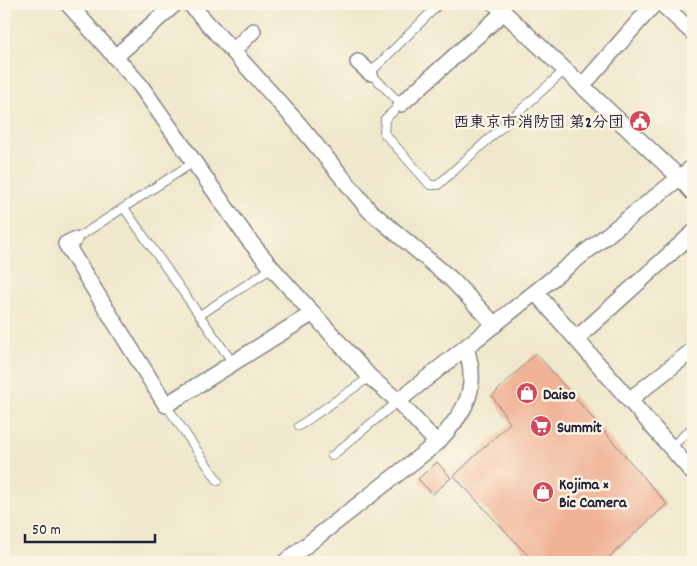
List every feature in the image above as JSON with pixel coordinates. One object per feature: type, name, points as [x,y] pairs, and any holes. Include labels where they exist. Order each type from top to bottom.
[{"type":"street","points":[[68,4],[140,85],[248,239],[272,268],[370,377],[398,401],[437,442]]},
{"type":"street","points":[[116,57],[176,4]]},
{"type":"street","points":[[190,4],[297,122],[369,210],[451,279],[494,325]]},
{"type":"street","points":[[582,86],[654,4]]},
{"type":"street","points":[[662,4],[693,33]]},
{"type":"street","points":[[401,104],[500,8],[680,178],[693,193]]},
{"type":"street","points":[[233,51],[253,31]]},
{"type":"street","points":[[358,62],[370,73]]},
{"type":"street","points":[[398,401],[693,167]]},
{"type":"street","points":[[577,338],[693,233]]},
{"type":"street","points":[[74,240],[66,244],[166,405],[313,313]]},
{"type":"street","points":[[536,293],[693,473]]},
{"type":"street","points":[[286,562],[437,442],[462,413],[470,394],[472,366],[466,348]]},
{"type":"street","points":[[628,400],[693,350]]},
{"type":"lane","points":[[439,4],[370,73],[401,104],[385,120],[384,133],[430,185],[438,185],[566,69]]},
{"type":"lane","points":[[74,240],[194,162]]},
{"type":"lane","points":[[124,208],[233,363]]},
{"type":"lane","points":[[200,315],[272,268]]},
{"type":"lane","points":[[299,426],[370,377]]},
{"type":"lane","points":[[332,456],[398,401]]},
{"type":"lane","points":[[166,405],[218,482]]},
{"type":"lane","points":[[670,448],[693,427]]},
{"type":"building","points":[[536,353],[667,504],[604,562],[534,562],[454,476],[510,423],[492,396]]},
{"type":"building","points":[[437,462],[451,478],[433,494],[418,479]]},
{"type":"place","name":"西東京市消防団 第2分団","points":[[640,121]]},
{"type":"place","name":"Daiso","points":[[527,393]]},
{"type":"place","name":"Summit","points":[[541,426]]},
{"type":"place","name":"Kojima × Bic Camera","points":[[543,492]]}]
